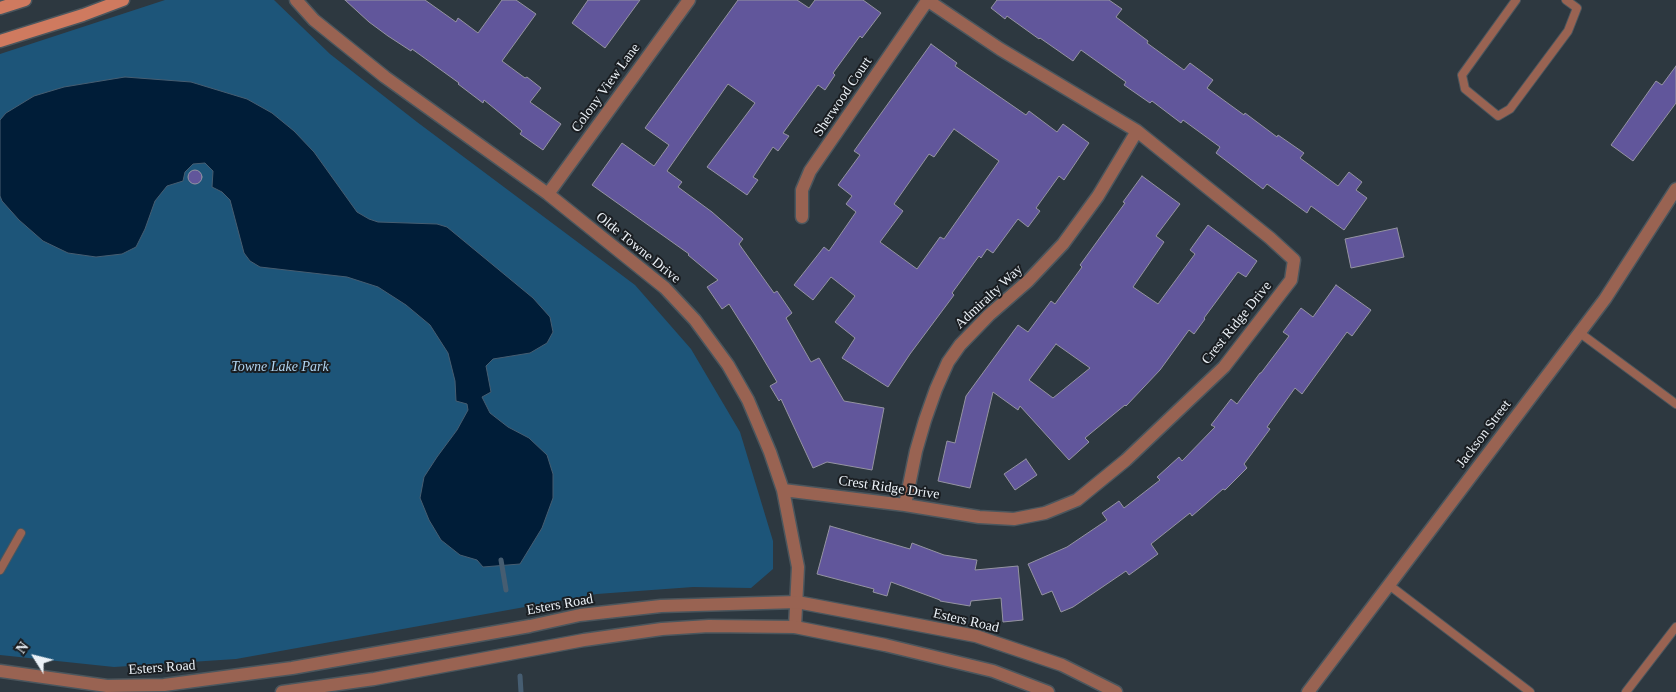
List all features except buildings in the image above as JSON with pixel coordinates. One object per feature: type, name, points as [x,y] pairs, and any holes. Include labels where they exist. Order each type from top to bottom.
[{"type":"main road","points":[[0,8],[25,0]]},
{"type":"main road","points":[[0,41],[83,15],[123,0]]},
{"type":"street","name":"Olde Towne Drive","points":[[296,0],[314,20],[385,77],[548,194],[665,288],[696,320],[728,365],[748,400],[770,452],[783,490],[798,567],[795,627]]},
{"type":"street","name":"Colony View Lane","points":[[548,194],[689,0]]},
{"type":"street","name":"Crest Ridge Drive","points":[[783,490],[905,505],[979,517],[1014,519],[1045,513],[1077,500],[1126,460],[1224,368],[1291,280],[1294,260],[1270,238],[1137,131],[1000,49],[927,0]]},
{"type":"street","name":"Sherwood Court","points":[[802,217],[802,190],[810,171],[927,0]]},
{"type":"street","name":"Admiralty Way","points":[[905,505],[916,451],[925,420],[948,362],[989,315],[1028,282],[1063,244],[1098,196],[1137,131]]},
{"type":"street","name":"Jackson Street","points":[[1308,692],[1605,299],[1676,189]]},
{"type":"street","name":"Esters Road","points":[[0,671],[107,686],[164,685],[292,668],[580,615],[661,606],[797,602],[976,636],[1062,664],[1116,692]]},
{"type":"street","points":[[282,692],[374,679],[584,640],[709,626],[795,627],[885,645],[993,671],[1048,692]]},
{"type":"lane","points":[[1516,0],[1462,75],[1465,89],[1498,116],[1510,109],[1568,31],[1577,8],[1566,0]]},
{"type":"lane","points":[[1580,332],[1676,404]]},
{"type":"lane","points":[[0,570],[21,532]]},
{"type":"lane","points":[[1389,585],[1530,692]]},
{"type":"lane","points":[[1626,692],[1676,627]]},
{"type":"green space","name":"Towne Lake Park","points":[[165,0],[274,0],[330,54],[417,122],[635,285],[691,349],[740,432],[773,541],[773,569],[751,588],[693,587],[597,594],[236,659],[114,667],[0,655],[0,54]]},
{"type":"shaded area","points":[[125,77],[191,82],[247,99],[272,113],[294,131],[314,152],[357,212],[378,222],[437,224],[447,227],[533,298],[550,317],[553,332],[547,343],[530,353],[493,359],[486,366],[491,392],[482,397],[490,413],[508,427],[529,438],[547,455],[553,474],[553,498],[542,528],[520,564],[483,567],[477,560],[460,555],[441,540],[429,520],[420,498],[424,477],[457,430],[468,410],[467,404],[456,401],[455,381],[448,353],[430,325],[406,305],[378,287],[347,277],[260,267],[250,261],[244,253],[230,200],[222,192],[212,187],[213,171],[205,163],[193,164],[185,172],[183,181],[167,186],[155,201],[136,247],[122,254],[96,257],[68,253],[43,241],[19,220],[2,201],[0,196],[0,120],[6,113],[34,96],[64,87]]},
{"type":"waterway","points":[[501,560],[506,590]]},
{"type":"waterway","points":[[520,676],[521,692]]}]
